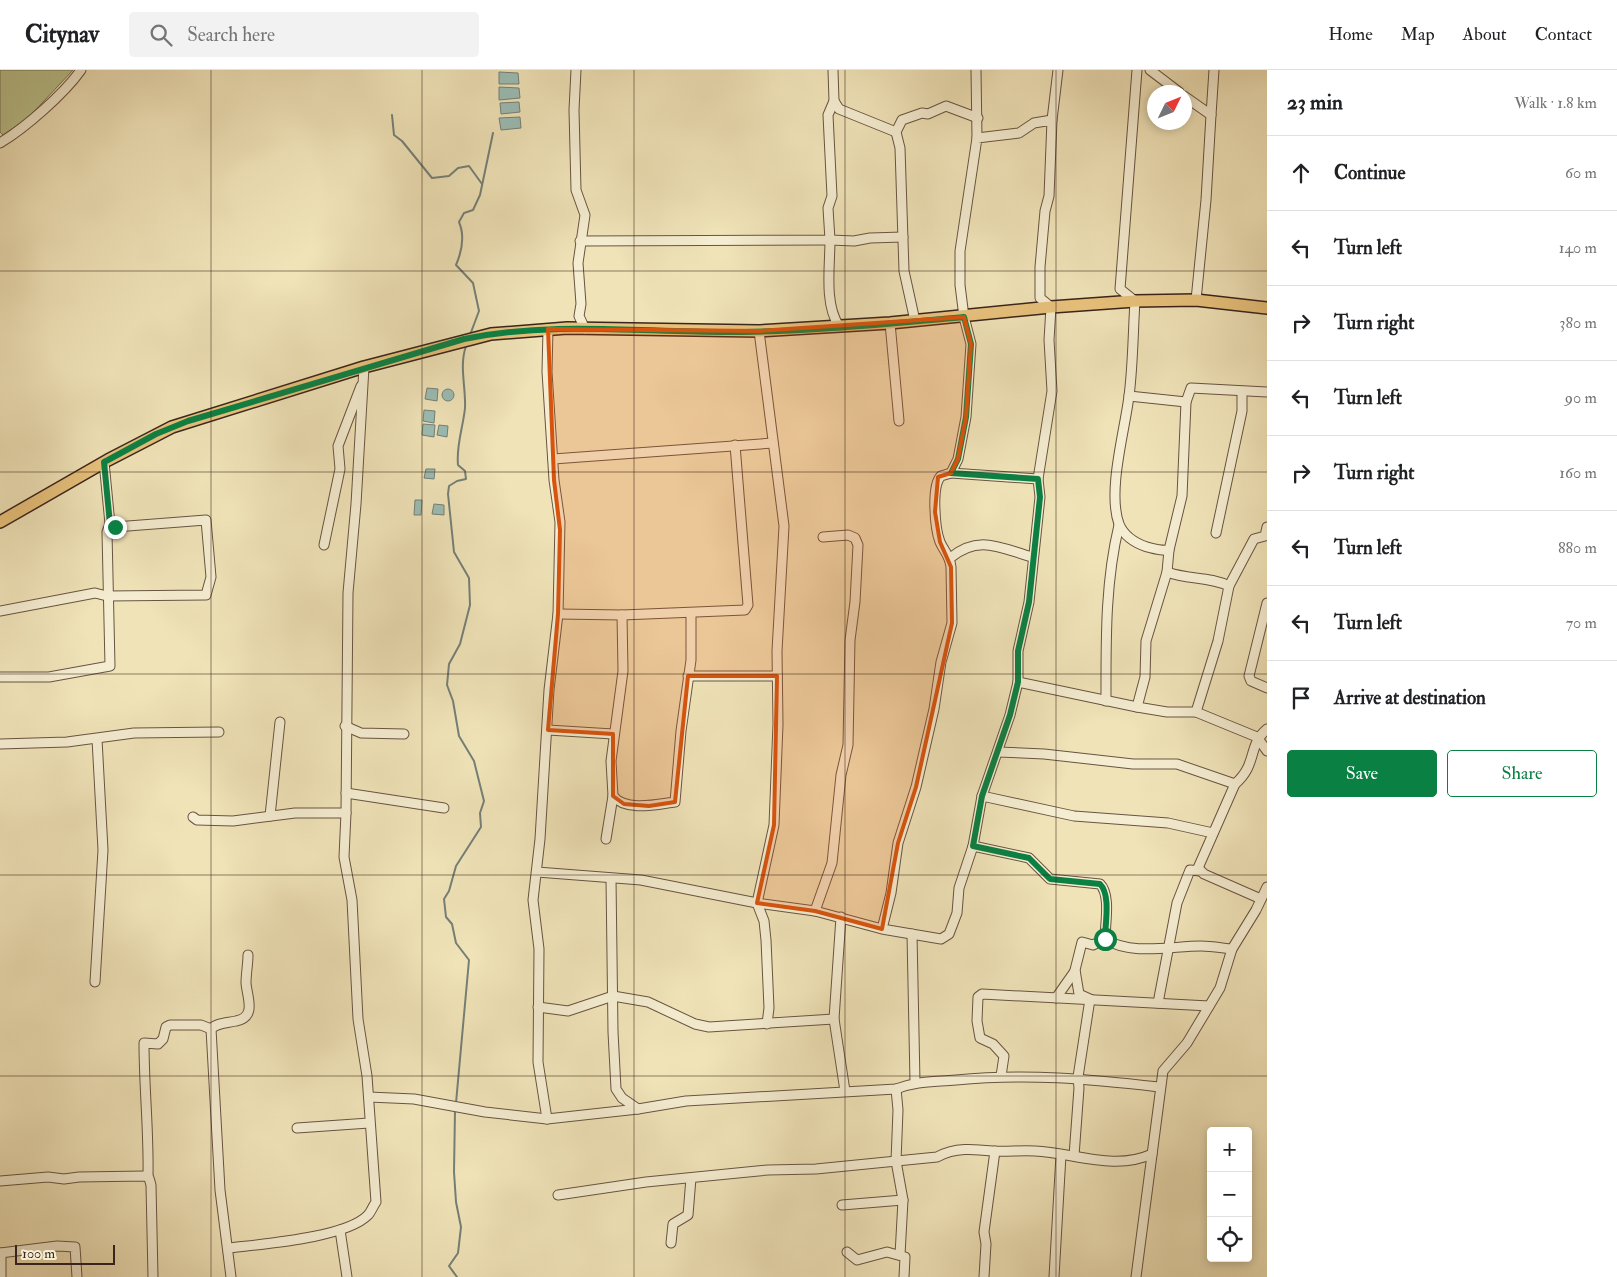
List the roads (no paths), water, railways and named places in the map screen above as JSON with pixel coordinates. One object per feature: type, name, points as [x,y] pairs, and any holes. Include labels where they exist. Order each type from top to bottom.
[{"type":"main road","points":[[0,522],[104,462],[172,426],[364,373],[491,334],[567,328],[759,332],[964,317],[1051,307],[1135,301],[1196,300],[1267,308]]},
{"type":"street","points":[[0,143],[13,135],[58,96],[81,70]]},
{"type":"street","points":[[576,70],[574,110],[576,190],[585,215],[578,263],[581,304],[579,316],[585,329]]},
{"type":"street","points":[[833,70],[834,101],[828,115],[832,196],[828,208],[830,287],[833,318],[839,326]]},
{"type":"street","points":[[951,473],[958,459],[966,417],[971,344],[964,317],[960,285],[961,233],[977,138],[976,70]]},
{"type":"street","points":[[537,872],[641,880],[757,903],[815,911],[882,929],[941,939],[949,934],[957,913],[959,888],[973,846],[982,796],[998,752],[1018,682],[1018,651],[1029,602],[1032,557],[1040,497],[1038,479],[1052,390],[1049,340],[1051,307],[1040,298],[1040,267],[1045,211],[1049,196],[1052,120],[1058,70]]},
{"type":"street","points":[[1137,70],[1120,289],[1135,301],[1129,396],[1116,478],[1116,511],[1119,525],[1126,536],[1141,545],[1161,551],[1169,550]]},
{"type":"street","points":[[1150,70],[1170,85]]},
{"type":"street","points":[[1196,300],[1206,200],[1214,70]]},
{"type":"street","points":[[834,101],[839,109],[896,132]]},
{"type":"street","points":[[1192,102],[1211,115]]},
{"type":"street","points":[[915,321],[904,271],[900,148],[896,132],[902,120],[922,113],[928,114],[946,106],[978,118]]},
{"type":"street","points":[[977,138],[1018,133],[1034,123],[1052,120]]},
{"type":"street","points":[[580,241],[854,241],[870,238],[903,238]]},
{"type":"street","points":[[567,328],[579,316]]},
{"type":"street","points":[[890,323],[899,421]]},
{"type":"street","points":[[546,1119],[538,1062],[539,949],[533,900],[537,872],[548,730],[548,690],[558,614],[560,522],[553,459],[547,372],[548,329]]},
{"type":"street","points":[[759,332],[784,526],[782,589],[778,617],[778,724],[774,824],[757,903],[764,921],[766,940],[769,1008],[767,1024]]},
{"type":"street","points":[[324,546],[340,469],[338,446],[364,373]]},
{"type":"street","points":[[229,1248],[288,1240],[340,1230],[367,1216],[376,1202],[369,1123],[369,1097],[358,1019],[352,900],[344,857],[348,593],[356,504],[364,373]]},
{"type":"street","points":[[1138,707],[1145,677],[1146,641],[1167,572],[1169,550],[1183,489],[1186,402],[1191,388],[1267,392]]},
{"type":"street","points":[[1216,533],[1242,411],[1242,392]]},
{"type":"street","points":[[1129,396],[1186,402]]},
{"type":"street","points":[[553,459],[773,442]]},
{"type":"street","points":[[558,614],[622,615],[745,610],[748,605],[735,445]]},
{"type":"street","points":[[0,677],[50,677],[110,666],[107,532],[110,524],[104,462]]},
{"type":"street","points":[[882,929],[891,893],[898,843],[916,787],[934,709],[941,662],[952,623],[950,558],[940,542],[935,512],[938,480],[951,473],[1038,479]]},
{"type":"street","points":[[0,611],[86,594],[107,596],[206,595],[211,577],[206,520],[161,525],[115,527],[110,524]]},
{"type":"street","points":[[1106,701],[1106,604],[1111,558],[1119,525]]},
{"type":"street","points":[[1196,712],[1218,641],[1229,586],[1254,539],[1264,536],[1267,527]]},
{"type":"street","points":[[815,911],[832,863],[841,775],[848,745],[850,640],[855,602],[858,545],[855,538],[848,535],[823,537]]},
{"type":"street","points":[[950,558],[967,545],[984,544],[1032,557]]},
{"type":"street","points":[[1167,572],[1182,578],[1218,580],[1229,586]]},
{"type":"street","points":[[1267,603],[1249,676],[1251,681],[1267,688]]},
{"type":"street","points":[[613,796],[624,804],[649,806],[676,802],[681,732],[691,660],[691,613]]},
{"type":"street","points":[[606,839],[613,796],[611,761],[613,734],[623,671],[622,615]]},
{"type":"street","points":[[688,676],[778,676]]},
{"type":"street","points":[[1018,682],[1167,712],[1196,712],[1257,737],[1267,751]]},
{"type":"street","points":[[270,816],[280,722]]},
{"type":"street","points":[[345,726],[361,733],[404,734]]},
{"type":"street","points":[[1200,871],[1198,868],[1235,784],[1246,774],[1249,768],[1257,737],[1267,729]]},
{"type":"street","points":[[548,730],[613,734]]},
{"type":"street","points":[[0,744],[67,742],[134,733],[219,732]]},
{"type":"street","points":[[96,982],[103,850],[97,738]]},
{"type":"street","points":[[998,752],[1044,754],[1133,764],[1177,764],[1235,784]]},
{"type":"street","points":[[346,793],[444,808]]},
{"type":"street","points":[[982,796],[1074,816],[1168,823],[1213,833]]},
{"type":"street","points":[[193,817],[197,820],[233,821],[295,813],[346,813]]},
{"type":"street","points":[[973,846],[1029,858],[1050,879],[1100,884],[1104,888],[1105,895],[1105,939]]},
{"type":"street","points":[[1158,1003],[1178,903],[1190,870],[1200,871],[1261,899]]},
{"type":"street","points":[[612,879],[612,996],[616,1089],[622,1098],[638,1109]]},
{"type":"street","points":[[1136,1277],[1159,1087],[1163,1071],[1187,1043],[1220,988],[1232,949],[1267,887]]},
{"type":"street","points":[[840,918],[834,1019],[845,1091]]},
{"type":"street","points":[[912,934],[915,1082]]},
{"type":"street","points":[[1056,998],[1075,970],[1082,942],[1093,945],[1105,939],[1134,947],[1170,948],[1202,946],[1232,949]]},
{"type":"street","points":[[231,1277],[229,1248],[220,1190],[211,1029],[214,1025],[242,1020],[247,1015],[250,1003],[246,983],[248,955]]},
{"type":"street","points":[[1075,970],[1080,994],[1090,999]]},
{"type":"street","points":[[1001,1076],[1004,1056],[993,1044],[980,1038],[977,1021],[978,997],[982,994],[1209,1006]]},
{"type":"street","points":[[538,1007],[568,1011],[612,996],[648,1002],[702,1025],[767,1024],[834,1019]]},
{"type":"street","points":[[1074,1156],[1079,1088],[1078,1077],[1090,999]]},
{"type":"street","points":[[153,1277],[151,1185],[148,1178],[148,1123],[144,1094],[144,1043],[158,1044],[163,1039],[166,1027],[170,1025],[200,1025],[211,1029]]},
{"type":"street","points":[[369,1097],[414,1099],[494,1113],[546,1119],[638,1109],[686,1101],[896,1089],[915,1082],[1001,1076],[1078,1077],[1159,1087]]},
{"type":"street","points":[[896,1089],[898,1110],[896,1161],[903,1200],[900,1255]]},
{"type":"street","points":[[297,1128],[369,1123]]},
{"type":"street","points":[[558,1195],[691,1178],[767,1165],[816,1169],[937,1157],[945,1153],[967,1149],[1036,1151],[1083,1159],[1133,1160],[1152,1154]]},
{"type":"street","points":[[984,1277],[986,1244],[984,1232],[994,1151]]},
{"type":"street","points":[[1054,1277],[1061,1154]]},
{"type":"street","points":[[0,1181],[79,1177],[148,1178]]},
{"type":"street","points":[[671,1243],[673,1224],[688,1215],[691,1178]]},
{"type":"street","points":[[842,1206],[903,1200]]},
{"type":"street","points":[[340,1230],[348,1277]]},
{"type":"street","points":[[1,1277],[0,1253],[57,1246],[75,1247],[77,1277]]},
{"type":"street","points":[[847,1252],[857,1260],[887,1252],[905,1257],[904,1277]]},
{"type":"water","points":[[499,72],[518,73],[519,84],[499,84]]},
{"type":"water","points":[[499,87],[519,88],[520,98],[499,100]]},
{"type":"water","points":[[519,102],[520,112],[501,114],[500,103]]},
{"type":"water","points":[[520,117],[521,128],[501,130],[499,118]]},
{"type":"water","points":[[427,388],[438,389],[437,401],[425,399]]},
{"type":"water","points":[[448,389],[454,395],[448,401],[442,395]]},
{"type":"water","points":[[424,410],[435,411],[434,423],[423,421]]},
{"type":"water","points":[[423,424],[435,425],[434,437],[422,435]]},
{"type":"water","points":[[439,425],[448,426],[447,437],[437,435]]},
{"type":"water","points":[[426,469],[435,469],[434,479],[424,478]]},
{"type":"water","points":[[415,500],[422,500],[421,515],[414,515]]},
{"type":"water","points":[[434,504],[444,505],[444,515],[432,514]]},
{"type":"waterway","points":[[392,115],[394,135],[402,141],[432,178],[449,176],[458,168],[469,166],[482,184]]},
{"type":"waterway","points":[[470,335],[479,311],[473,283],[456,265],[462,244],[459,222],[464,213],[473,210],[480,195],[493,133]]},
{"type":"waterway","points":[[456,1103],[469,960],[456,943],[452,924],[446,917],[444,899],[449,891],[456,866],[481,827],[480,813],[484,801],[474,761],[459,736],[453,701],[447,685],[449,664],[460,644],[470,605],[469,578],[454,552],[448,494],[449,486],[457,481],[466,479],[465,471],[458,465],[459,443],[465,408],[463,361],[466,346]]},
{"type":"waterway","points":[[455,1110],[454,1172],[456,1202],[461,1227],[458,1253],[449,1266],[457,1277]]}]
